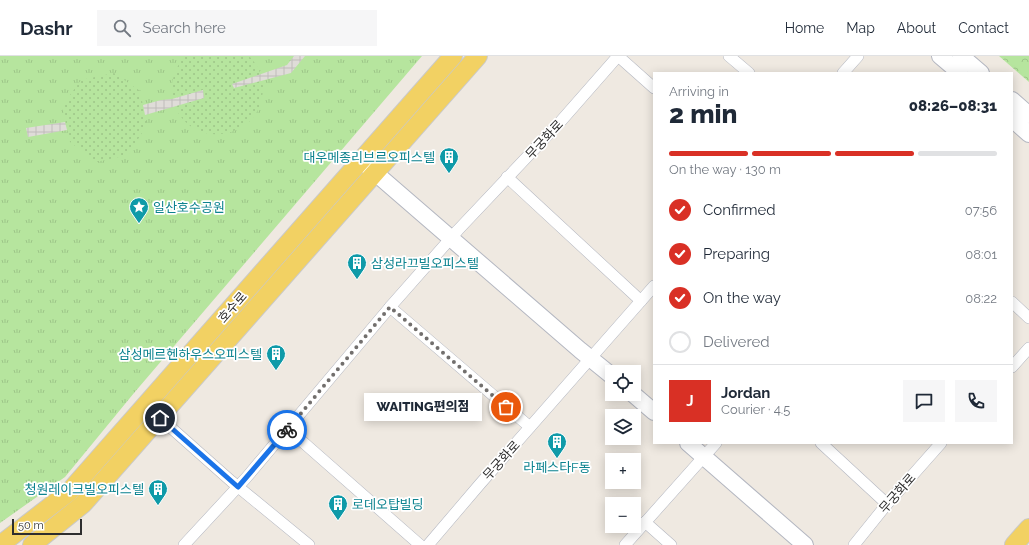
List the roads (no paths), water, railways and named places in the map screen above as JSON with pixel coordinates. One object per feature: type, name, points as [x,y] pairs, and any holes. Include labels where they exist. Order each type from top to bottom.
[{"type":"main road","name":"호수로","points":[[32,545],[83,504],[160,418],[368,166],[453,56]]},
{"type":"main road","name":"호수로","points":[[0,545],[69,492],[368,166],[478,56]]},
{"type":"main road","points":[[940,56],[959,72]]},
{"type":"main road","points":[[961,56],[980,72]]},
{"type":"main road","points":[[1013,101],[1029,115]]},
{"type":"main road","points":[[1013,121],[1029,134]]},
{"type":"main road","points":[[368,166],[605,370]]},
{"type":"main road","points":[[641,400],[653,411]]},
{"type":"main road","points":[[689,444],[805,545]]},
{"type":"main road","points":[[1014,545],[1029,528]]},
{"type":"street","points":[[618,56],[653,87]]},
{"type":"street","name":"무궁화로","points":[[184,545],[238,487],[451,237],[561,121],[618,56]]},
{"type":"street","points":[[729,56],[747,72]]},
{"type":"street","points":[[844,72],[858,56]]},
{"type":"street","points":[[507,177],[641,301]]},
{"type":"street","name":"무궁화로","points":[[428,545],[653,287]]},
{"type":"street","points":[[1013,303],[1029,318]]},
{"type":"street","points":[[390,307],[530,427]]},
{"type":"street","points":[[1013,366],[1029,348]]},
{"type":"street","points":[[160,418],[238,487],[308,545]]},
{"type":"street","points":[[288,429],[420,545]]},
{"type":"street","points":[[625,545],[715,444]]},
{"type":"street","points":[[822,444],[887,504]]},
{"type":"street","name":"무궁화로","points":[[854,545],[887,504],[940,444]]},
{"type":"street","points":[[645,522],[671,545]]},
{"type":"place","name":"대우메종리브르오피스텔","points":[[449,174]]},
{"type":"place","name":"일산호수공원","points":[[139,224]]},
{"type":"place","name":"삼성라끄빌오피스텔","points":[[357,280]]},
{"type":"place","name":"삼성메르헨하우스오피스텔","points":[[276,371]]},
{"type":"place","name":"WAITING편의점","points":[[506,407]]},
{"type":"place","name":"라페스타F동","points":[[557,459]]},
{"type":"place","name":"청원레이크빌오피스텔","points":[[158,506]]},
{"type":"place","name":"로데오탑빌딩","points":[[338,521]]}]
